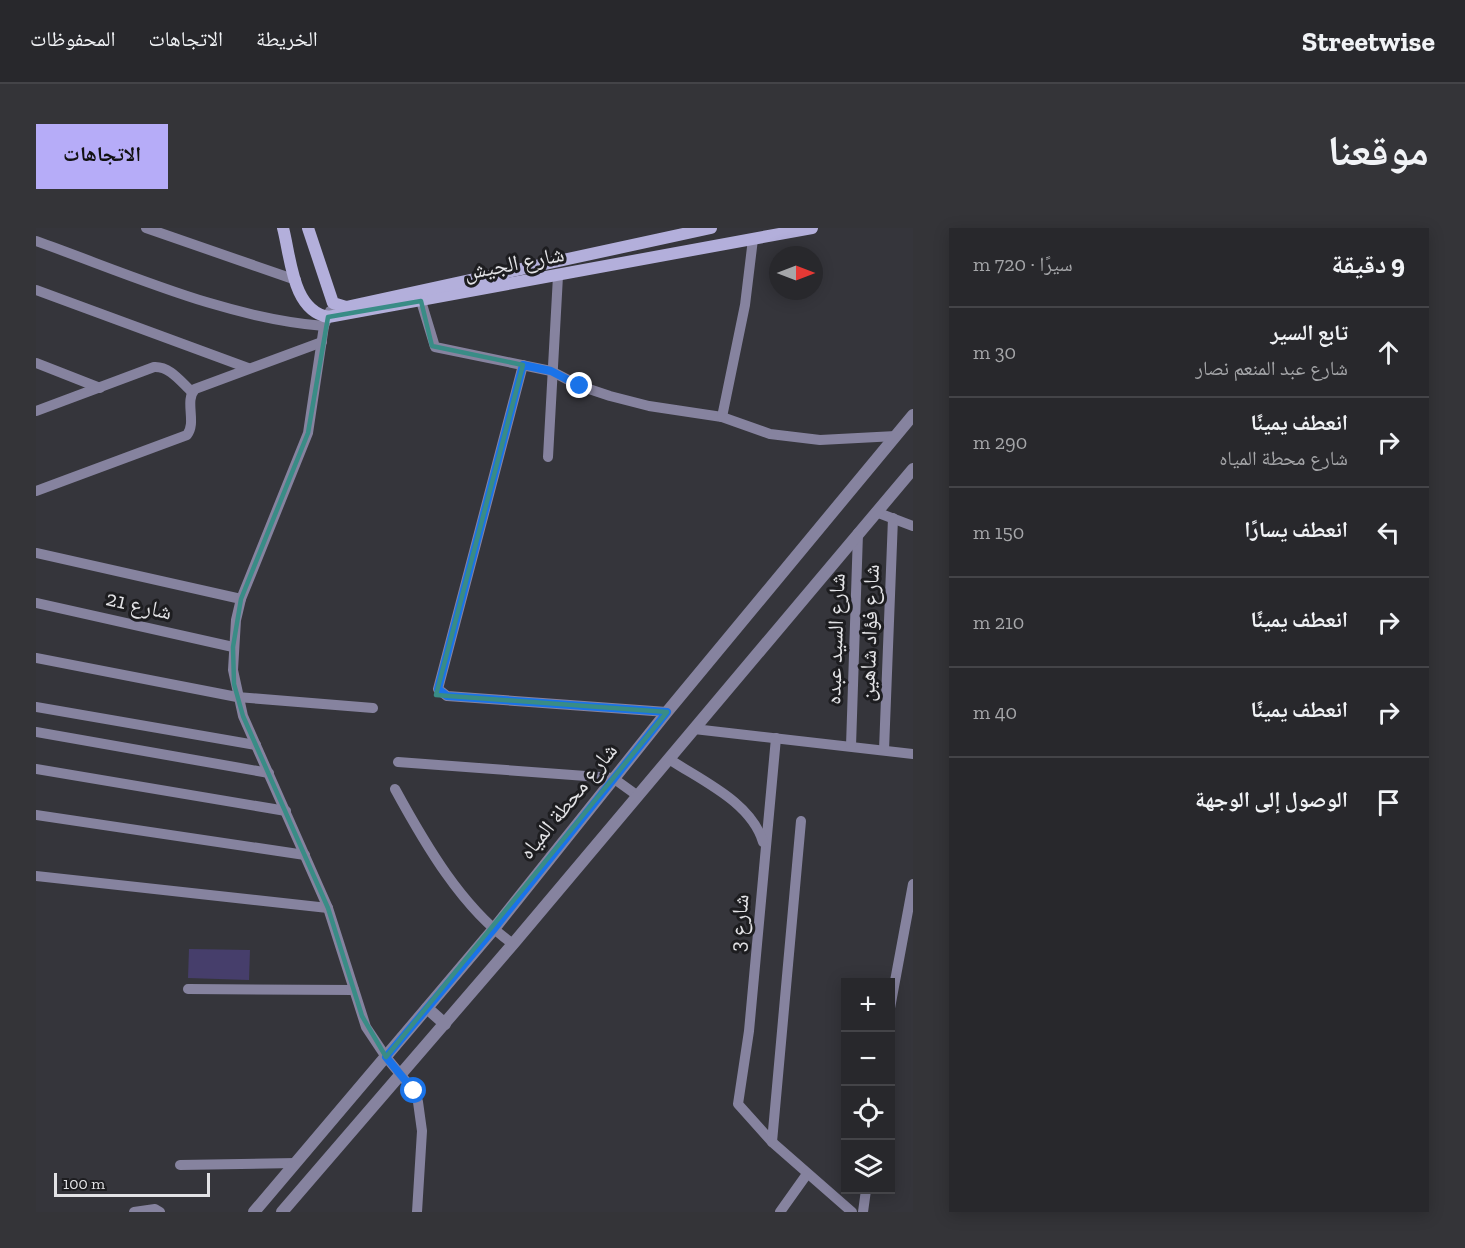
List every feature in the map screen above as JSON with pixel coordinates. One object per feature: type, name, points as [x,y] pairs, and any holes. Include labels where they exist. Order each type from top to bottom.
[{"type":"main road","points":[[283,228],[303,303],[326,322]]},
{"type":"main road","points":[[308,228],[333,303]]},
{"type":"main road","name":"شارع الجيش","points":[[333,303],[346,307],[604,249],[711,228]]},
{"type":"main road","name":"شارع الجيش","points":[[326,322],[608,266],[752,234],[812,228]]},
{"type":"main road","points":[[604,249],[608,266]]},
{"type":"street","points":[[146,228],[296,280]]},
{"type":"street","points":[[722,417],[745,305],[752,234]]},
{"type":"street","points":[[36,241],[228,309],[271,319],[326,322]]},
{"type":"street","points":[[548,457],[558,276]]},
{"type":"street","points":[[36,290],[248,368]]},
{"type":"street","points":[[421,302],[434,346],[551,371],[580,386],[610,396],[649,406],[722,417],[750,429],[791,437],[820,440],[896,436]]},
{"type":"street","points":[[333,303],[322,342],[308,433],[241,599],[233,647],[233,670],[237,697],[256,745],[328,908],[366,1027],[386,1057],[414,1091],[421,1115],[417,1212]]},
{"type":"street","points":[[192,392],[248,368],[322,342]]},
{"type":"street","points":[[36,363],[100,388]]},
{"type":"street","points":[[523,365],[438,689],[447,696],[667,712]]},
{"type":"street","points":[[36,411],[138,372],[160,367],[170,372],[192,392],[191,428],[186,435],[36,491]]},
{"type":"street","name":"شارع محطة المياه","points":[[254,1212],[493,930],[667,712],[896,436],[912,421]]},
{"type":"street","points":[[282,1212],[402,1075],[913,469]]},
{"type":"street","points":[[876,512],[913,526]]},
{"type":"street","name":"شارع فؤاد شاهين","points":[[884,750],[893,518]]},
{"type":"street","name":"شارع السيد عبده","points":[[851,746],[858,533]]},
{"type":"street","points":[[36,553],[241,599]]},
{"type":"street","name":"شارع 21","points":[[36,603],[233,647]]},
{"type":"street","points":[[36,658],[237,697],[373,708]]},
{"type":"street","points":[[36,707],[256,745]]},
{"type":"street","points":[[694,729],[913,754]]},
{"type":"street","points":[[36,732],[269,773]]},
{"type":"street","name":"شارع 3","points":[[772,1142],[741,1110],[739,1094],[749,1031],[776,738]]},
{"type":"street","points":[[669,759],[741,807],[756,825],[762,840],[764,855]]},
{"type":"street","points":[[398,762],[613,778],[638,796]]},
{"type":"street","points":[[36,769],[286,811]]},
{"type":"street","points":[[395,789],[430,848],[461,892],[493,930],[513,944]]},
{"type":"street","points":[[36,815],[305,855]]},
{"type":"street","points":[[801,820],[772,1142],[852,1212]]},
{"type":"street","points":[[36,876],[328,908]]},
{"type":"street","points":[[895,985],[913,884]]},
{"type":"street","points":[[188,989],[354,990]]},
{"type":"street","points":[[427,1008],[445,1024]]},
{"type":"street","points":[[180,1165],[296,1163]]},
{"type":"street","points":[[780,1212],[807,1173]]},
{"type":"street","points":[[863,1212],[865,1194]]},
{"type":"street","points":[[135,1212],[155,1209],[160,1212]]},
{"type":"highlighted area","points":[[421,301],[432,346],[523,365],[436,695],[667,712],[386,1057],[362,1016],[328,908],[243,716],[234,684],[233,647],[241,599],[308,433],[328,317]]},
{"type":"shaded area","points":[[189,949],[250,950],[249,980],[188,978]]},
{"type":"route","points":[[414,1091],[386,1057],[493,930],[667,712],[447,696],[440,693],[438,689],[523,365],[551,371],[580,386]]}]
